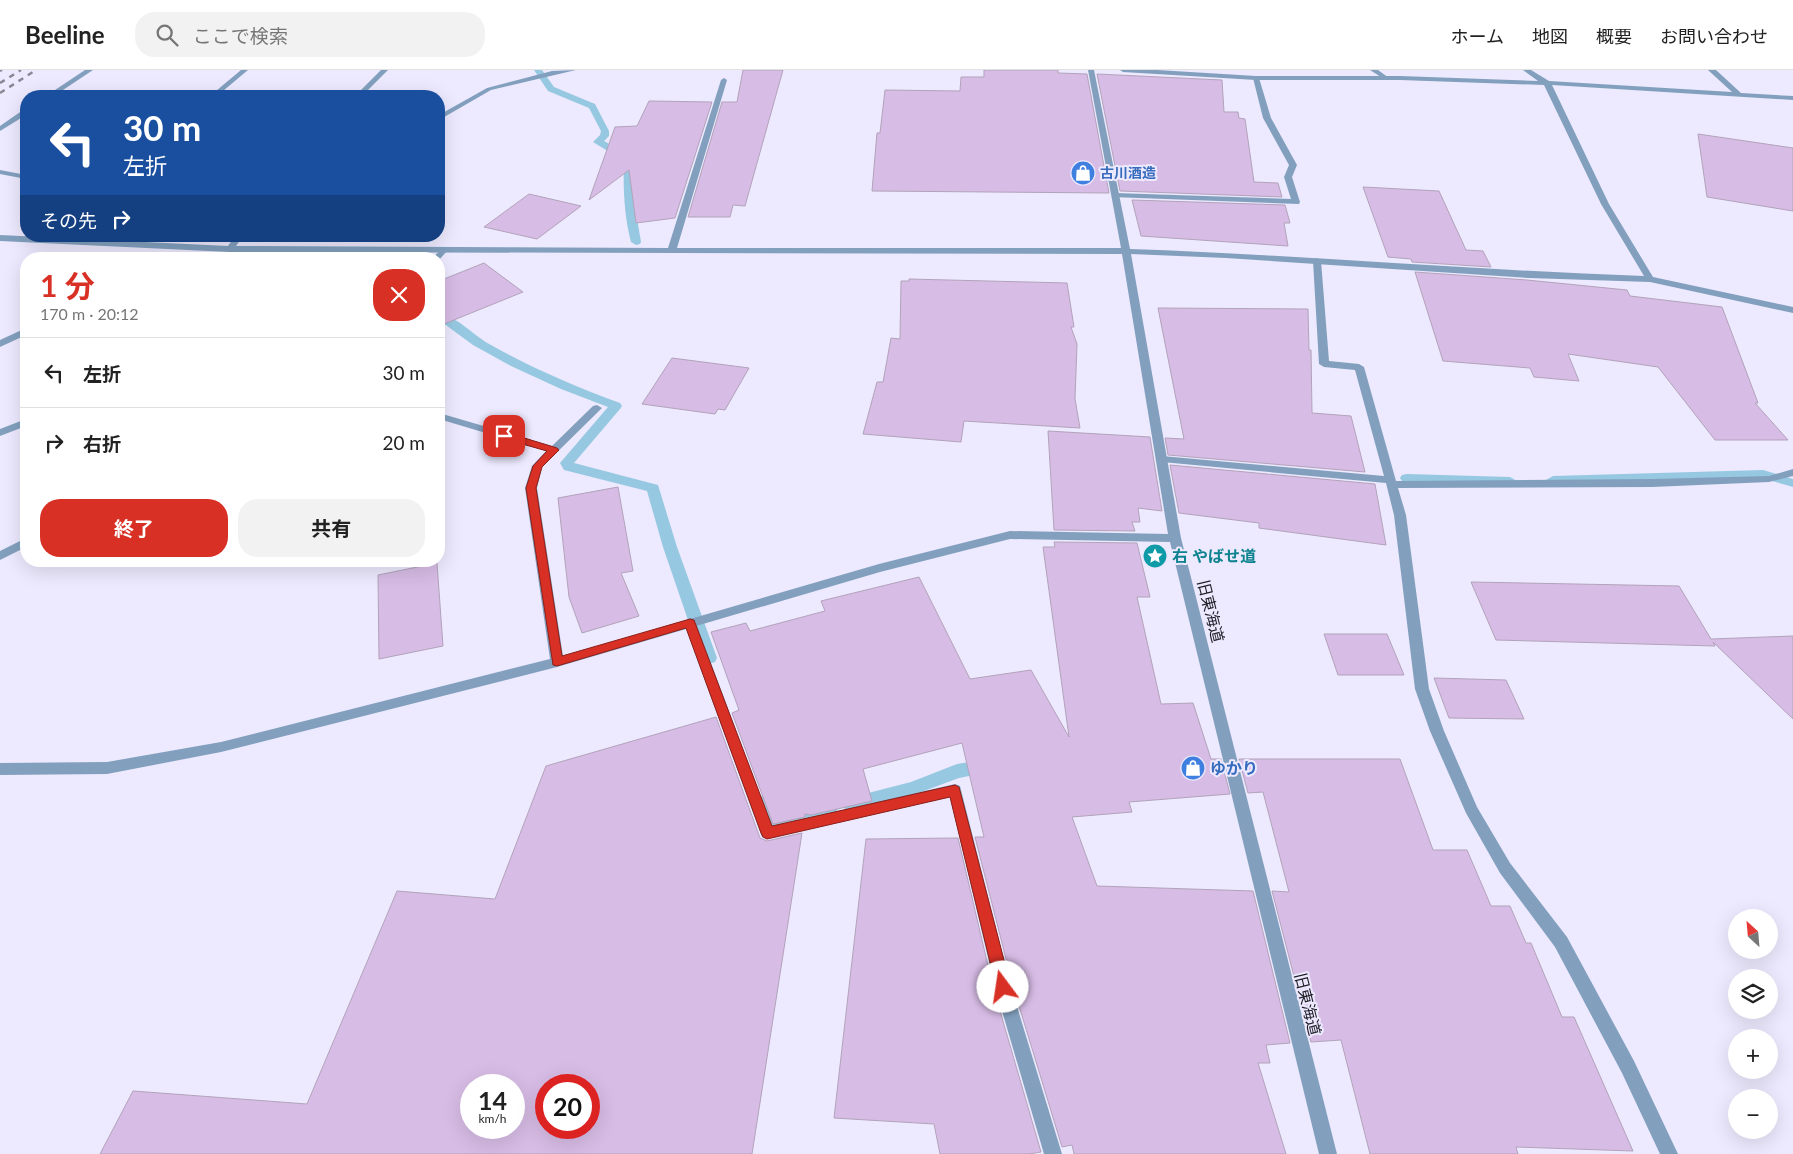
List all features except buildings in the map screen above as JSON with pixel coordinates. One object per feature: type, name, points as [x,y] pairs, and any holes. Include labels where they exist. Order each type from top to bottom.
[{"type":"street","points":[[59,90],[90,70]]},
{"type":"street","points":[[220,90],[245,70]]},
{"type":"street","points":[[364,90],[385,70]]},
{"type":"street","points":[[445,115],[489,89],[552,73],[573,70]]},
{"type":"street","name":"旧東海道","points":[[1091,70],[1126,251],[1175,538],[1328,1154]]},
{"type":"street","points":[[1123,70],[1256,78],[1386,78],[1548,83],[1793,98]]},
{"type":"street","points":[[1373,70],[1386,78]]},
{"type":"street","points":[[1526,70],[1548,83],[1605,204],[1650,279]]},
{"type":"street","points":[[1711,70],[1717,73],[1738,94]]},
{"type":"street","points":[[1115,195],[1296,202],[1288,177],[1293,166],[1268,118],[1256,78]]},
{"type":"street","points":[[672,251],[724,80]]},
{"type":"street","points":[[0,130],[20,116]]},
{"type":"street","points":[[0,172],[20,175]]},
{"type":"street","points":[[0,238],[20,239]]},
{"type":"street","points":[[76,242],[180,248],[442,251],[1126,251],[1529,275],[1650,279],[1793,310]]},
{"type":"street","points":[[151,246],[154,242]]},
{"type":"street","points":[[230,249],[235,242]]},
{"type":"street","points":[[177,252],[180,248]]},
{"type":"street","points":[[1318,261],[1324,364],[1359,367],[1400,515],[1422,689],[1437,731],[1470,809],[1505,868],[1561,942],[1628,1068],[1669,1154]]},
{"type":"street","points":[[0,344],[20,334]]},
{"type":"street","points":[[557,662],[531,488],[538,466],[597,408]]},
{"type":"street","points":[[445,418],[554,450]]},
{"type":"street","points":[[0,433],[20,425]]},
{"type":"street","points":[[1162,459],[1391,482],[1643,484],[1769,479],[1793,472]]},
{"type":"street","points":[[0,769],[107,768],[221,747],[557,662],[879,568],[1010,535],[1175,538]]},
{"type":"street","points":[[0,556],[20,545]]},
{"type":"street","points":[[690,623],[767,833],[955,790],[1003,987],[1053,1154]]},
{"type":"waterway","points":[[538,70],[551,89],[592,106],[605,131],[604,136],[598,142],[629,160],[629,201],[636,242]]},
{"type":"waterway","points":[[445,320],[499,355],[565,386],[616,406],[567,463],[569,467],[653,488],[670,547],[709,658]]},
{"type":"waterway","points":[[1553,480],[1763,474],[1793,483]]},
{"type":"waterway","points":[[1407,478],[1510,481]]},
{"type":"waterway","points":[[851,804],[913,788],[957,771],[988,766]]},
{"type":"waterway","points":[[759,802],[764,816],[780,822],[829,809]]},
{"type":"railway","points":[[0,83],[21,70]]},
{"type":"railway","points":[[0,93],[36,70]]},
{"type":"place","name":"古川酒造","points":[[1083,173]]},
{"type":"place","name":"右 やばせ道","points":[[1155,556]]},
{"type":"place","name":"ゆかり","points":[[1193,768]]},
{"type":"route","points":[[504,436],[554,450],[538,466],[531,488],[557,662],[690,623],[767,833],[955,790],[1003,987]]}]
